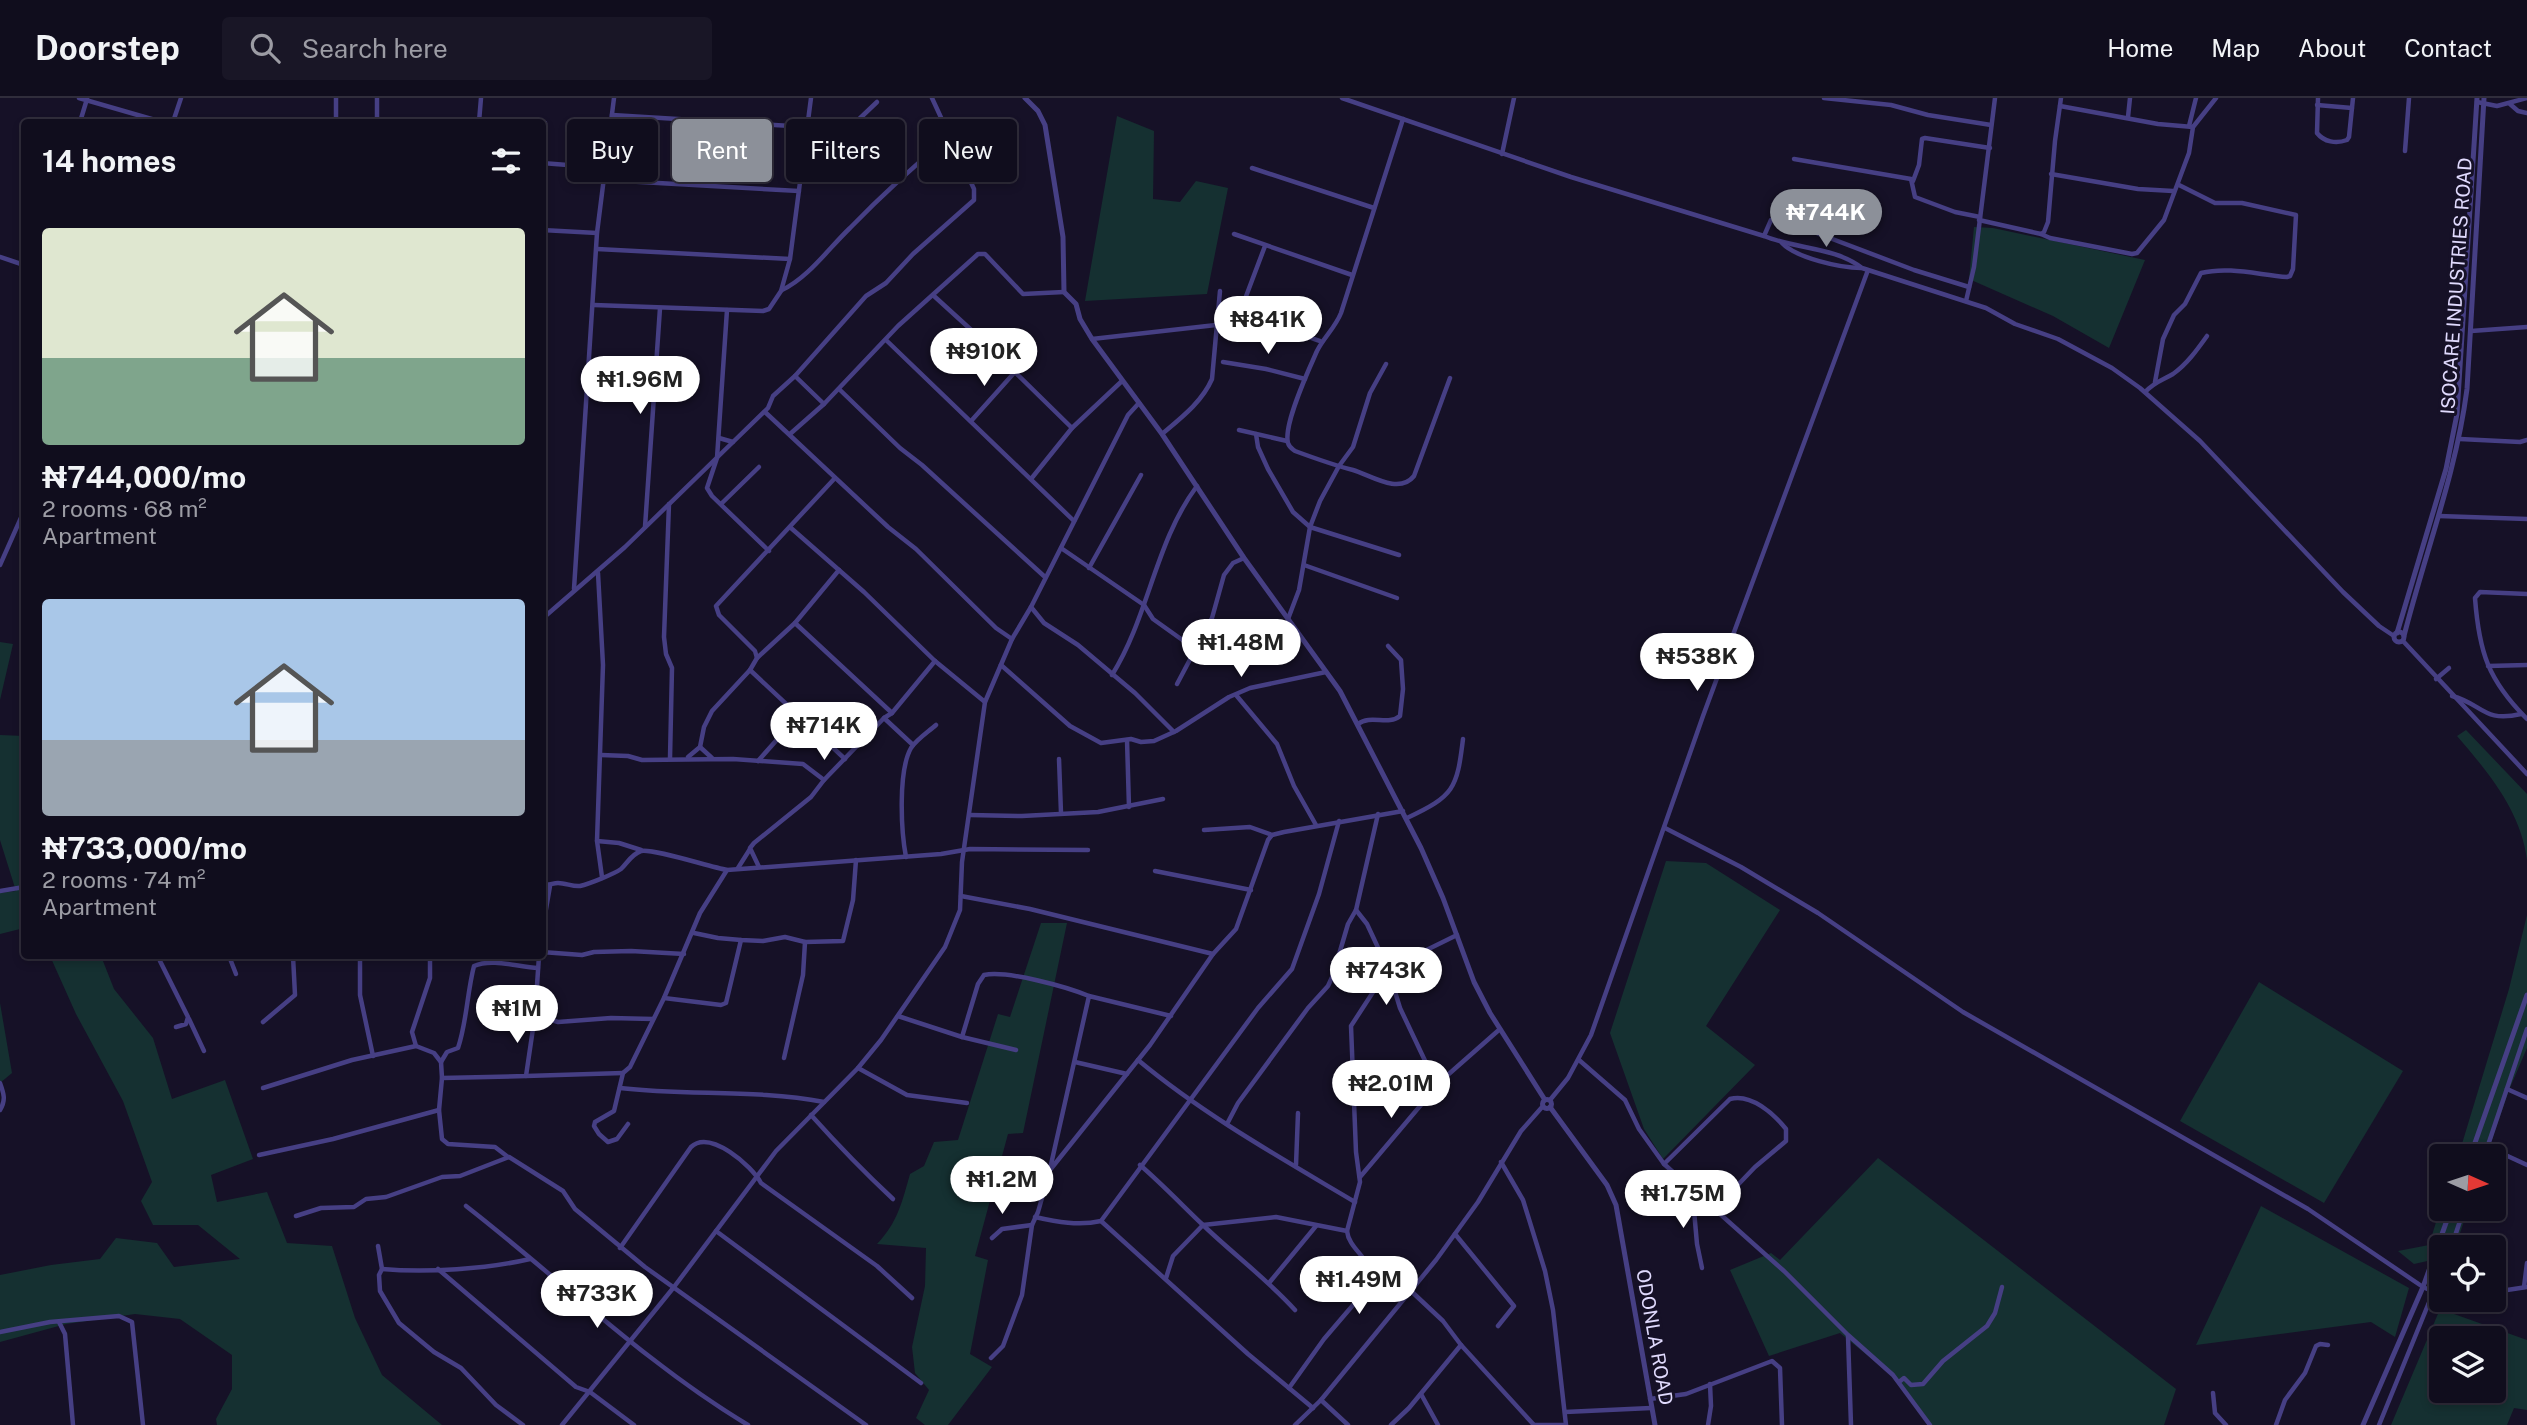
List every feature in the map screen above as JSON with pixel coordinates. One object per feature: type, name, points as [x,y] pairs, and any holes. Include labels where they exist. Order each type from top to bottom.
[{"type":"street","points":[[79,98],[152,119]]},
{"type":"street","points":[[174,119],[181,98]]},
{"type":"street","points":[[335,119],[336,98]]},
{"type":"street","points":[[377,98],[377,119]]},
{"type":"street","points":[[479,119],[481,98]]},
{"type":"street","points":[[612,119],[614,98]]},
{"type":"street","points":[[809,119],[811,98]]},
{"type":"street","points":[[932,98],[942,119]]},
{"type":"street","points":[[790,434],[824,404],[909,316],[982,252],[1023,294],[1065,292],[1063,237],[1045,125],[1038,111],[1025,98]]},
{"type":"street","points":[[1342,98],[1502,154],[1782,243],[1813,248],[1856,263],[1865,269]]},
{"type":"street","points":[[1502,154],[1514,98]]},
{"type":"street","points":[[1824,98],[1891,105],[1928,116],[1992,125]]},
{"type":"street","points":[[1966,301],[1990,148],[1995,98]]},
{"type":"street","points":[[2040,234],[2044,232],[2048,222],[2061,98]]},
{"type":"street","points":[[2128,117],[2130,98]]},
{"type":"street","points":[[1990,148],[1922,139],[1919,165],[1913,181],[1915,197],[1955,212],[2132,254],[2142,248],[2164,220],[2173,191],[2179,185],[2189,153],[2196,98]]},
{"type":"street","points":[[2191,127],[2216,98]]},
{"type":"street","points":[[2318,98],[2316,133],[2335,142],[2347,140],[2349,137],[2353,98]]},
{"type":"street","points":[[2405,151],[2409,98]]},
{"type":"street","points":[[2477,100],[2497,106],[2527,98]]},
{"type":"street","points":[[81,119],[87,99]]},
{"type":"street","name":"ISOCARE INDUSTRIES ROAD","points":[[2396,634],[2446,469],[2457,414],[2477,100]]},
{"type":"street","name":"ISOCARE INDUSTRIES ROAD","points":[[2403,638],[2460,439],[2467,388],[2484,100]]},
{"type":"street","points":[[859,119],[877,102]]},
{"type":"street","points":[[2509,104],[2518,111],[2527,113]]},
{"type":"street","points":[[2317,105],[2352,108]]},
{"type":"street","points":[[2060,106],[2158,124],[2191,127]]},
{"type":"street","points":[[612,116],[786,126]]},
{"type":"street","points":[[1287,441],[1293,410],[1305,379],[1322,342],[1335,327],[1403,120]]},
{"type":"street","points":[[1794,159],[1913,181]]},
{"type":"street","points":[[781,291],[814,265],[919,162]]},
{"type":"street","points":[[546,163],[567,165]]},
{"type":"street","points":[[1252,168],[1374,208]]},
{"type":"street","points":[[2051,174],[2138,189],[2173,191]]},
{"type":"street","points":[[574,589],[597,233],[605,182]]},
{"type":"street","points":[[640,182],[799,191]]},
{"type":"street","points":[[594,305],[767,310],[781,291],[790,259],[801,182]]},
{"type":"street","points":[[546,615],[574,589],[598,572],[718,458],[765,412],[773,396],[795,376],[866,296],[886,283],[913,254],[974,200],[971,182]]},
{"type":"street","points":[[2155,382],[2163,339],[2174,315],[2185,304],[2201,273],[2268,272],[2287,277],[2292,269],[2296,215],[2242,203],[2215,203],[2179,185]]},
{"type":"street","points":[[1819,234],[1826,208]]},
{"type":"street","points":[[1814,218],[1838,223]]},
{"type":"street","points":[[1764,236],[1771,220],[1786,221],[1914,270],[1969,287]]},
{"type":"street","points":[[546,230],[597,233]]},
{"type":"street","points":[[1234,233],[1352,275]]},
{"type":"street","points":[[1782,243],[1788,250],[1821,261],[1865,269],[1986,308],[2015,324],[2058,339],[2112,368],[2145,392],[2200,441],[2343,592],[2379,626],[2403,638],[2452,696],[2527,774]]},
{"type":"street","points":[[1244,309],[1245,299],[1265,246]]},
{"type":"street","points":[[597,249],[790,259]]},
{"type":"street","points":[[0,257],[21,264]]},
{"type":"street","points":[[1296,1425],[1321,1400],[1412,1290],[1478,1202],[1521,1131],[1547,1103],[1579,1060],[1614,974],[1703,716],[1865,269]]},
{"type":"street","points":[[1162,434],[1208,389],[1214,366],[1220,291]]},
{"type":"street","name":"ODONLA ROAD","points":[[1065,292],[1076,304],[1080,319],[1092,339],[1198,486],[1244,558],[1326,672],[1358,724],[1404,811],[1457,934],[1474,982],[1547,1103],[1606,1185],[1616,1205],[1654,1425]]},
{"type":"street","points":[[934,296],[1072,428]]},
{"type":"street","points":[[645,527],[660,308]]},
{"type":"street","points":[[1229,308],[1244,309],[1322,342]]},
{"type":"street","points":[[727,310],[718,458],[707,488],[769,551]]},
{"type":"street","points":[[1092,339],[1216,324]]},
{"type":"street","points":[[2471,331],[2527,327]]},
{"type":"street","points":[[2145,392],[2155,382],[2180,368],[2207,336]]},
{"type":"street","points":[[886,340],[1074,521]]},
{"type":"street","points":[[1223,362],[1305,379]]},
{"type":"street","points":[[1288,619],[1296,601],[1310,527],[1320,501],[1353,447],[1370,393],[1386,364]]},
{"type":"street","points":[[972,420],[1014,373]]},
{"type":"street","points":[[795,376],[824,404]]},
{"type":"street","points":[[1239,430],[1287,441],[1295,451],[1389,483],[1402,484],[1412,480],[1450,378]]},
{"type":"street","points":[[1031,479],[1072,428],[1122,381]]},
{"type":"street","points":[[839,389],[900,448],[1045,577]]},
{"type":"street","points":[[562,1425],[674,1287],[776,1151],[858,1068],[898,1016],[945,947],[960,911],[960,873],[985,702],[1012,639],[1031,607],[1128,415],[1139,403]]},
{"type":"street","points":[[765,412],[916,549],[996,628],[1012,639]]},
{"type":"street","points":[[1256,433],[1258,447],[1268,469],[1293,512],[1310,527],[1399,555]]},
{"type":"street","points":[[719,438],[733,442]]},
{"type":"street","points":[[2460,439],[2527,443]]},
{"type":"street","points":[[721,504],[759,467]]},
{"type":"street","points":[[1088,568],[1141,475]]},
{"type":"street","points":[[757,658],[755,651],[719,615],[716,606],[835,478]]},
{"type":"street","points":[[1112,675],[1132,637],[1183,506],[1198,486]]},
{"type":"street","points":[[669,503],[664,637],[666,654],[672,668],[670,758]]},
{"type":"street","points":[[2440,516],[2527,519]]},
{"type":"street","points":[[646,517],[653,520]]},
{"type":"street","points":[[0,565],[21,518]]},
{"type":"street","points":[[791,528],[935,662],[985,702]]},
{"type":"street","points":[[1061,548],[1144,605],[1153,619],[1195,649]]},
{"type":"street","points":[[1177,684],[1212,618],[1224,575],[1233,563],[1244,558]]},
{"type":"street","points":[[1304,565],[1397,598]]},
{"type":"street","points":[[687,758],[700,747],[707,719],[750,670],[762,652],[795,623],[839,570]]},
{"type":"street","points":[[598,572],[603,665],[597,841],[602,877]]},
{"type":"street","points":[[2527,594],[2476,595],[2478,634],[2488,666],[2495,682],[2527,719]]},
{"type":"street","points":[[1031,607],[1044,623],[1069,638],[1147,704],[1174,732]]},
{"type":"street","points":[[795,623],[892,713]]},
{"type":"street","points":[[1358,724],[1362,720],[1394,720],[1400,716],[1403,689],[1401,660],[1388,646]]},
{"type":"street","points":[[755,651],[762,652]]},
{"type":"street","points":[[737,868],[760,837],[811,797],[824,780],[892,713],[935,662]]},
{"type":"street","points":[[1001,665],[1080,733],[1101,743],[1154,741],[1174,732],[1229,696],[1256,686],[1326,672]]},
{"type":"street","points":[[2488,666],[2527,665]]},
{"type":"street","points":[[2436,678],[2449,668]]},
{"type":"street","points":[[750,670],[845,759]]},
{"type":"street","points":[[1236,695],[1277,744],[1294,786],[1316,825]]},
{"type":"street","points":[[2452,696],[2463,698],[2486,714],[2507,717],[2522,714]]},
{"type":"street","points":[[757,762],[798,716]]},
{"type":"street","points":[[884,718],[913,745]]},
{"type":"street","points":[[906,857],[902,799],[906,761],[913,745],[936,725]]},
{"type":"street","points":[[1407,818],[1434,806],[1451,790],[1459,770],[1463,739]]},
{"type":"street","points":[[1126,740],[1129,807]]},
{"type":"street","points":[[700,747],[712,758]]},
{"type":"street","points":[[765,754],[770,763]]},
{"type":"street","points":[[601,755],[628,756],[642,760],[712,758],[803,764],[824,780]]},
{"type":"street","points":[[1059,759],[1061,813]]},
{"type":"street","points":[[970,815],[1022,816],[1098,811],[1163,799]]},
{"type":"street","points":[[1204,830],[1250,827],[1272,835],[1339,820],[1404,811]]},
{"type":"street","points":[[1227,1124],[1238,1103],[1308,1007],[1328,986],[1348,924],[1356,910],[1378,814]]},
{"type":"street","points":[[1035,1217],[1062,1223],[1091,1223],[1101,1220],[1258,1007],[1292,969],[1319,894],[1339,820]]},
{"type":"street","points":[[1665,828],[1741,867],[1818,912],[1963,1012],[2308,1209],[2429,1290]]},
{"type":"street","points":[[1050,1170],[1138,1060],[1213,954],[1236,929],[1258,862],[1272,835]]},
{"type":"street","points":[[597,841],[620,843],[642,851],[659,852],[727,870],[981,849],[1088,850]]},
{"type":"street","points":[[750,848],[759,867]]},
{"type":"street","points":[[546,885],[558,883],[580,886],[619,870],[632,856],[642,851]]},
{"type":"street","points":[[694,933],[741,940],[763,941],[785,937],[806,942],[841,942],[845,939],[853,900],[856,860]]},
{"type":"street","points":[[628,1124],[617,1139],[608,1142],[594,1126],[595,1122],[614,1111],[623,1073],[630,1067],[664,998],[701,913],[727,870]]},
{"type":"street","points":[[1156,871],[1251,890]]},
{"type":"street","points":[[546,909],[550,886]]},
{"type":"street","points":[[0,891],[21,888]]},
{"type":"street","points":[[961,897],[1030,909],[1213,954]]},
{"type":"street","points":[[1356,910],[1367,924],[1388,969],[1400,1008],[1428,1067],[1442,1080]]},
{"type":"street","points":[[1289,1388],[1324,1339],[1373,1279],[1363,1254],[1348,1240],[1347,1231],[1358,1195],[1360,1177],[1356,1152],[1351,1026],[1388,969],[1457,934]]},
{"type":"street","points":[[664,998],[721,1005],[726,1003],[741,940]]},
{"type":"street","points":[[784,1058],[803,975],[806,942]]},
{"type":"street","points":[[546,954],[582,955],[631,951],[684,954]]},
{"type":"street","points":[[160,959],[204,1051]]},
{"type":"street","points":[[230,959],[236,974]]},
{"type":"street","points":[[263,1022],[295,995],[293,959]]},
{"type":"street","points":[[360,959],[360,995],[373,1056]]},
{"type":"street","points":[[416,1046],[412,1032],[430,978],[430,959]]},
{"type":"street","points":[[526,1076],[540,959]]},
{"type":"street","points":[[441,1062],[447,1052],[458,1048],[474,966],[509,964],[538,968]]},
{"type":"street","points":[[962,1037],[978,984],[984,975],[1007,974],[1171,1016]]},
{"type":"street","points":[[2475,1144],[2527,995]]},
{"type":"street","points":[[991,1358],[1003,1346],[1022,1295],[1032,1224],[1050,1170],[1090,996]]},
{"type":"street","points":[[535,1015],[558,1022],[653,1018]]},
{"type":"street","points":[[898,1016],[962,1037],[1016,1050]]},
{"type":"street","points":[[176,1027],[186,1024],[189,1019]]},
{"type":"street","points":[[637,1019],[648,1028]]},
{"type":"street","points":[[1360,1177],[1442,1080],[1500,1029]]},
{"type":"street","points":[[2489,1144],[2527,1029]]},
{"type":"street","points":[[262,1088],[352,1059],[416,1046],[435,1053],[441,1062],[439,1110],[444,1142],[495,1147],[563,1191],[575,1209],[620,1248],[866,1425]]},
{"type":"street","points":[[1138,1060],[1227,1124],[1355,1202]]},
{"type":"street","points":[[1579,1060],[1625,1100],[1639,1129],[1664,1164],[1784,1271],[1899,1382],[1930,1425]]},
{"type":"street","points":[[1075,1062],[1127,1074]]},
{"type":"street","points":[[858,1068],[907,1095],[967,1103]]},
{"type":"street","points":[[442,1079],[623,1073]]},
{"type":"street","points":[[0,1083],[5,1096],[0,1110]]},
{"type":"street","points":[[620,1088],[782,1095],[825,1102]]},
{"type":"street","points":[[2507,1089],[2527,1098]]},
{"type":"street","points":[[1664,1164],[1730,1099],[1740,1097],[1751,1100],[1773,1116],[1786,1129],[1786,1141],[1732,1191],[1710,1203]]},
{"type":"street","points":[[259,1155],[333,1139],[439,1110]]},
{"type":"street","points":[[1296,1166],[1298,1113]]},
{"type":"street","points":[[811,1115],[845,1150],[858,1168],[893,1199]]},
{"type":"street","points":[[620,1248],[696,1142],[713,1143],[758,1174],[761,1183],[877,1266],[912,1298]]},
{"type":"street","points":[[2506,1155],[2527,1164]]},
{"type":"street","points":[[296,1216],[321,1208],[354,1207],[366,1199],[386,1197],[442,1177],[460,1176],[509,1157]]},
{"type":"street","points":[[1412,1290],[1443,1321],[1533,1425],[1566,1425],[1553,1310],[1545,1271],[1523,1200],[1501,1161]]},
{"type":"street","points":[[1140,1165],[1295,1310]]},
{"type":"street","points":[[999,1175],[1044,1186]]},
{"type":"street","points":[[1692,1187],[1702,1268]]},
{"type":"street","points":[[466,1206],[630,1341],[723,1410],[748,1425]]},
{"type":"street","points":[[1166,1278],[1173,1256],[1203,1225],[1276,1217],[1347,1231]]},
{"type":"street","points":[[1101,1220],[1143,1261],[1166,1278],[1248,1354],[1313,1408]]},
{"type":"street","points":[[2363,1425],[2423,1287],[2446,1222]]},
{"type":"street","points":[[992,1238],[1002,1229],[1032,1224]]},
{"type":"street","points":[[1269,1283],[1316,1226]]},
{"type":"street","points":[[716,1231],[921,1383]]},
{"type":"street","points":[[1455,1234],[1514,1306],[1498,1326]]},
{"type":"street","points":[[378,1246],[383,1269],[379,1275],[380,1291],[399,1322],[434,1352],[461,1368],[496,1405],[523,1425]]},
{"type":"street","points":[[383,1269],[438,1269],[530,1259]]},
{"type":"street","points":[[2506,1290],[2526,1287],[2527,1263]]},
{"type":"street","points":[[438,1269],[576,1387],[590,1391],[634,1425]]},
{"type":"street","points":[[1899,1382],[1904,1378],[1911,1385],[1917,1385],[1928,1380],[1943,1361],[1987,1326],[1995,1313],[2002,1287]]},
{"type":"street","points":[[2379,1425],[2429,1304]]},
{"type":"street","points":[[0,1332],[26,1326],[119,1316],[132,1322],[143,1425]]},
{"type":"street","points":[[59,1322],[65,1334],[72,1425]]},
{"type":"street","points":[[1848,1335],[1851,1425]]},
{"type":"street","points":[[1391,1425],[1421,1394],[1461,1345]]},
{"type":"street","points":[[2276,1425],[2285,1400],[2305,1373],[2316,1346],[2328,1345]]},
{"type":"street","points":[[1650,1399],[1686,1394],[1765,1362],[1777,1363],[1780,1368],[1782,1425]]},
{"type":"street","points":[[1707,1425],[1711,1406],[1710,1384]]},
{"type":"street","points":[[2213,1393],[2215,1413],[2226,1425]]},
{"type":"street","points":[[1421,1394],[1438,1425]]},
{"type":"street","points":[[1321,1400],[1348,1425]]},
{"type":"street","points":[[1565,1412],[1651,1408]]},
{"type":"green space","points":[[1117,116],[1154,131],[1153,199],[1180,202],[1196,181],[1228,188],[1207,294],[1085,301]]},
{"type":"green space","points":[[1974,227],[1993,228],[2145,260],[2109,348],[2053,316],[1969,279]]},
{"type":"green space","points":[[0,642],[13,644],[0,700]]},
{"type":"green space","points":[[2466,730],[2527,794],[2527,860],[2518,825],[2501,793],[2457,736]]},
{"type":"green space","points":[[0,735],[21,736],[21,929],[0,934],[0,893],[16,891],[0,840]]},
{"type":"green space","points":[[1666,861],[1706,863],[1780,910],[1706,1026],[1755,1065],[1663,1159],[1644,1129],[1610,1033]]},
{"type":"green space","points":[[2527,915],[2527,1048],[2490,1144],[2462,1144],[2509,989]]},
{"type":"green space","points":[[1041,923],[1067,923],[1023,1133],[1008,1134],[975,1256],[988,1260],[970,1354],[992,1367],[948,1425],[925,1425],[916,1418],[929,1390],[915,1373],[912,1347],[925,1286],[926,1248],[877,1244],[895,1220],[910,1174],[924,1166],[934,1142],[958,1140],[998,1014],[1010,1017]]},
{"type":"green space","points":[[51,959],[102,959],[114,989],[153,1038],[172,1099],[225,1080],[253,1159],[211,1175],[217,1202],[267,1192],[287,1243],[332,1246],[355,1318],[382,1375],[442,1425],[217,1425],[216,1419],[232,1389],[232,1355],[180,1319],[135,1314],[66,1324],[0,1342],[0,1275],[100,1259],[116,1238],[157,1243],[174,1267],[240,1259],[198,1225],[153,1225],[141,1201],[152,1182],[123,1101],[76,1014]]},
{"type":"green space","points":[[2259,982],[2403,1071],[2324,1203],[2180,1121]]},
{"type":"green space","points":[[0,1003],[12,1073],[0,1083]]},
{"type":"green space","points":[[1878,1158],[2176,1389],[2164,1425],[1929,1425],[1889,1373],[1840,1333],[1769,1356],[1730,1270],[1771,1253],[1780,1260]]},
{"type":"green space","points":[[2261,1206],[2409,1288],[2395,1337],[2371,1322],[2196,1345]]},
{"type":"green space","points":[[2436,1222],[2464,1222],[2459,1235],[2432,1235]]},
{"type":"green space","points":[[2429,1245],[2429,1261],[2414,1264],[2398,1251]]},
{"type":"green space","points":[[2439,1312],[2448,1312],[2488,1326],[2433,1326]]},
{"type":"green space","points":[[2506,1333],[2527,1340],[2527,1410],[2514,1408],[2507,1425],[2391,1425],[2429,1335],[2429,1403],[2506,1403]]}]
